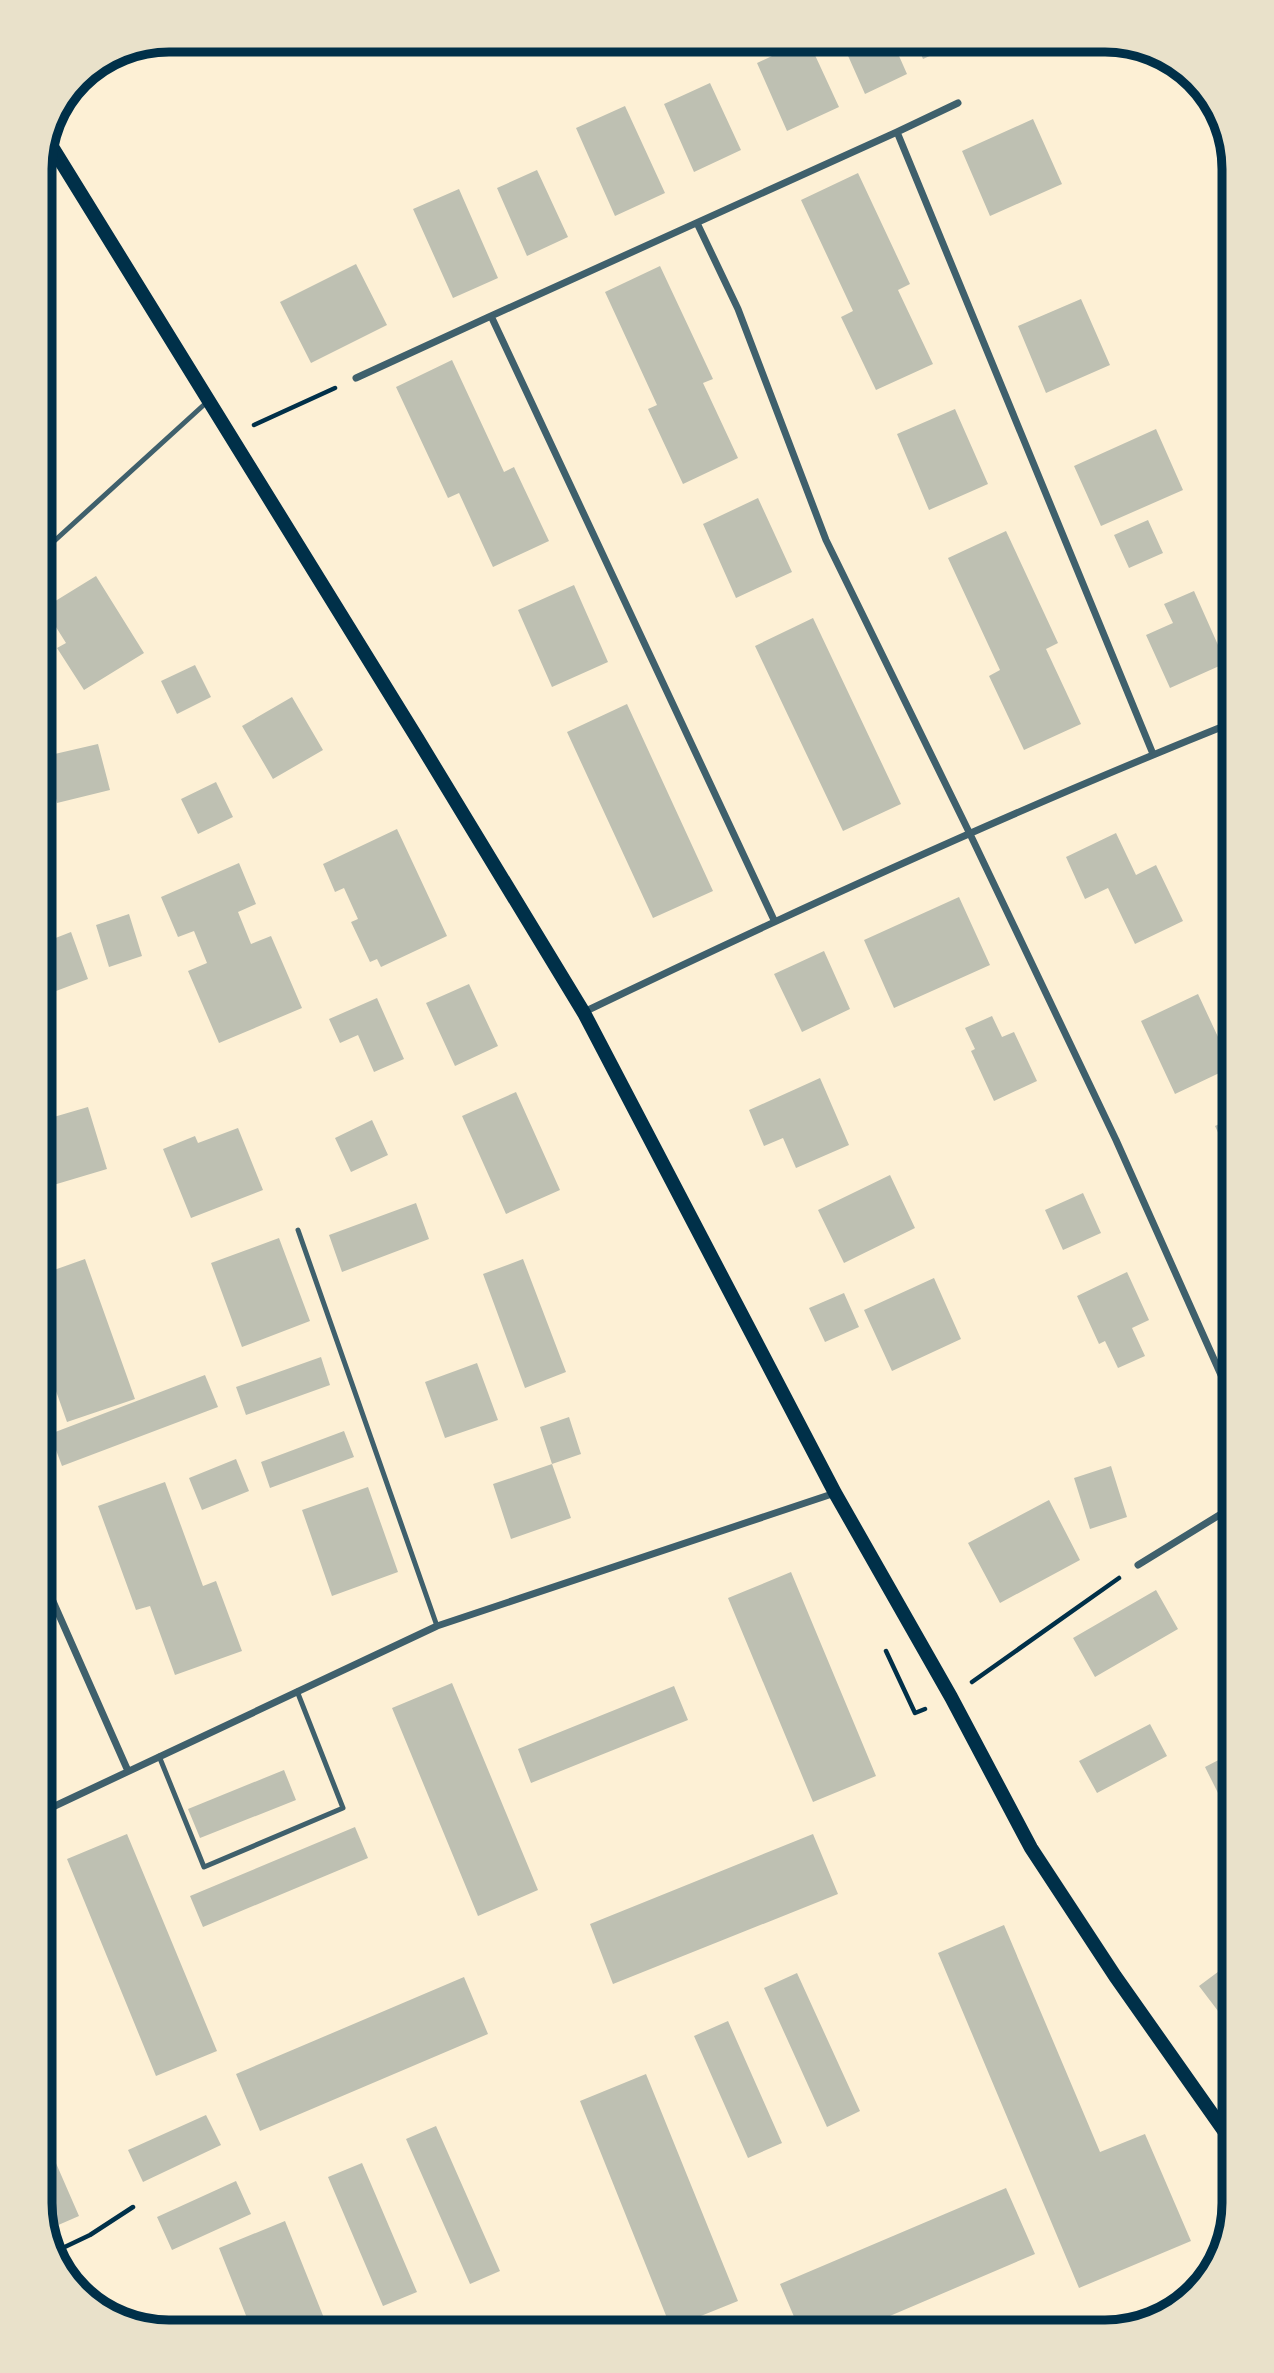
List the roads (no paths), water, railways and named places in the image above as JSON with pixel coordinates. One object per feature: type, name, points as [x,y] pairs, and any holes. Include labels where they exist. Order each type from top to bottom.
[{"type":"main road","points":[[54,151],[584,1013],[835,1493],[951,1697],[1031,1848],[1115,1976],[1222,2128]]},
{"type":"street","points":[[356,378],[958,103]]},
{"type":"street","points":[[897,132],[1153,754]]},
{"type":"street","points":[[697,223],[738,309],[826,540],[1116,1140],[1222,1377]]},
{"type":"street","points":[[491,316],[774,920]]},
{"type":"street","points":[[584,1013],[774,920],[1153,754],[1222,727]]},
{"type":"street","points":[[52,1808],[437,1626],[835,1493]]},
{"type":"street","points":[[1138,1565],[1222,1513]]},
{"type":"street","points":[[52,1601],[128,1771]]},
{"type":"lane","points":[[53,542],[209,400]]},
{"type":"lane","points":[[298,1230],[437,1626]]},
{"type":"lane","points":[[159,1756],[204,1867],[343,1808],[297,1692]]}]
